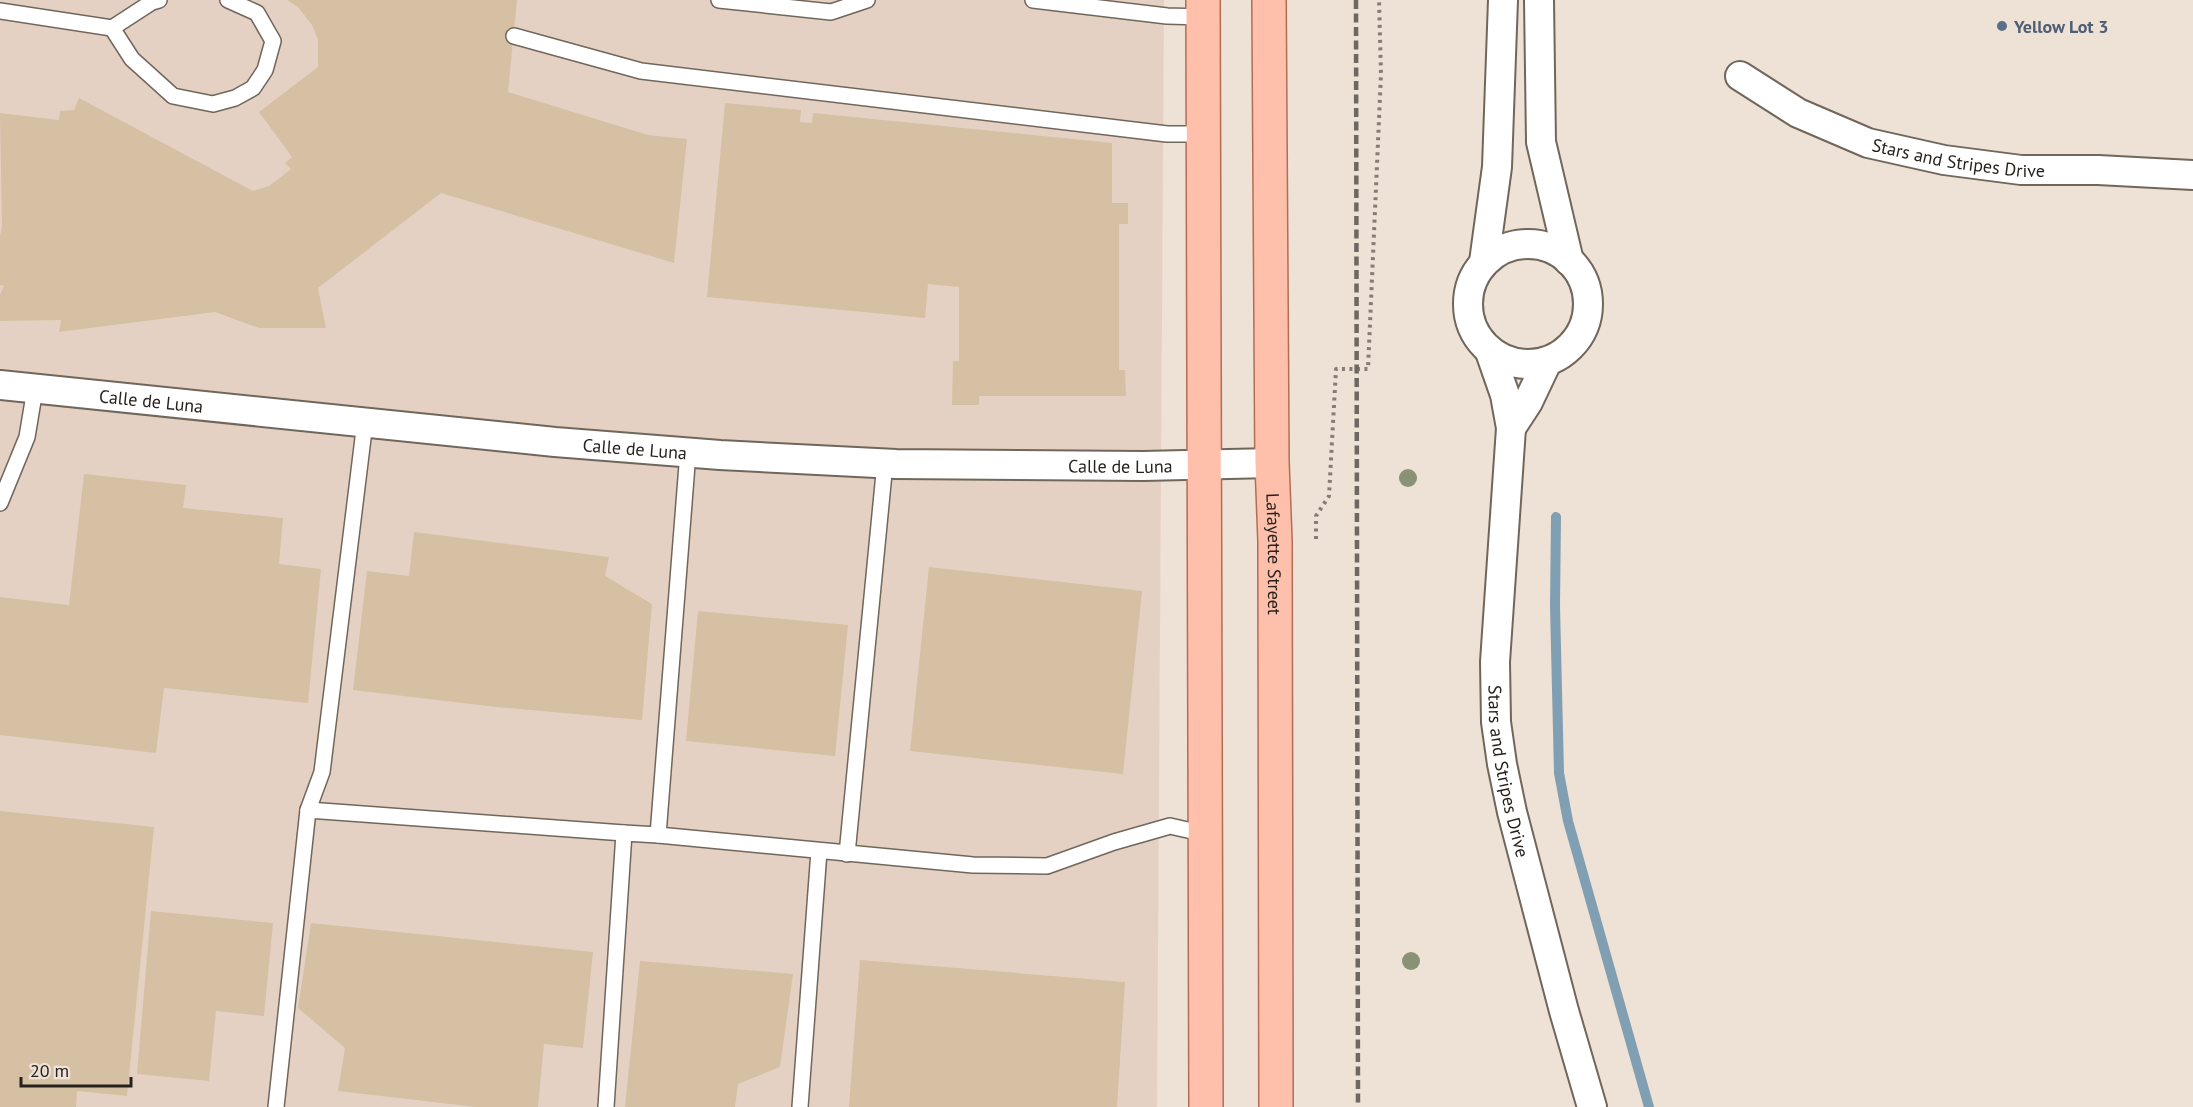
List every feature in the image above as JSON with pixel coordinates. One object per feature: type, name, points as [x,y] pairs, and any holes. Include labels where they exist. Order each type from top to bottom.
[{"type":"main road","name":"Lafayette Street","points":[[1269,0],[1272,463],[1275,541],[1276,1107]]},
{"type":"main road","points":[[1203,8],[1206,1107]]},
{"type":"street","name":"Stars and Stripes Drive","points":[[1503,0],[1497,167],[1484,262],[1473,278],[1468,297],[1468,318],[1476,336],[1490,352],[1505,395],[1511,428],[1495,662],[1496,722],[1512,812],[1564,1011],[1592,1107]]},
{"type":"street","name":"Stars and Stripes Drive","points":[[1511,428],[1528,402],[1547,362],[1565,352],[1580,336],[1587,318],[1588,297],[1581,277],[1569,261],[1541,142],[1539,0]]},
{"type":"street","name":"Stars and Stripes Drive","points":[[1740,76],[1798,113],[1868,143],[1944,160],[2021,170],[2098,170],[2193,175]]},
{"type":"street","points":[[1484,262],[1500,250],[1517,245],[1536,245],[1554,250],[1569,261]]},
{"type":"street","points":[[1490,352],[1508,361],[1527,365],[1547,362]]},
{"type":"street","name":"Calle de Luna","points":[[0,385],[555,442],[688,452],[885,463],[1204,465],[1272,463]]},
{"type":"lane","points":[[0,11],[112,28],[152,2],[159,0]]},
{"type":"lane","points":[[112,28],[132,59],[173,96],[213,104],[235,98],[254,88],[265,70],[273,41],[257,14],[228,0]]},
{"type":"lane","points":[[719,0],[831,12],[867,0]]},
{"type":"lane","points":[[1033,0],[1167,16],[1203,8]]},
{"type":"lane","points":[[514,36],[641,71],[1167,134],[1204,134]]},
{"type":"lane","points":[[0,503],[27,437],[35,389]]},
{"type":"lane","points":[[276,1107],[308,810],[322,772],[365,422]]},
{"type":"lane","points":[[658,835],[688,452]]},
{"type":"lane","points":[[847,854],[885,463]]},
{"type":"lane","points":[[308,810],[658,835],[973,865],[1047,866],[1114,842],[1170,826],[1206,834]]},
{"type":"lane","points":[[606,1107],[624,833]]},
{"type":"lane","points":[[800,1107],[819,851]]},
{"type":"path","points":[[1316,539],[1316,516],[1329,496],[1336,369],[1368,369],[1380,74],[1379,0]]},
{"type":"shaded area","points":[[0,0],[1164,0],[1157,1107],[0,1107]]},
{"type":"building","points":[[287,0],[517,0],[508,92],[648,135],[687,139],[674,263],[441,193],[318,288],[326,328],[259,328],[215,312],[59,332],[61,320],[0,321],[0,294],[4,286],[0,285],[2,226],[0,113],[59,120],[60,111],[74,110],[79,98],[253,191],[269,186],[291,169],[285,163],[292,157],[259,112],[318,67],[318,40],[312,25],[298,7]]},
{"type":"building","points":[[725,103],[801,110],[800,122],[812,123],[813,113],[1112,143],[1112,203],[1128,203],[1128,224],[1119,224],[1119,370],[1125,370],[1126,396],[979,396],[979,405],[952,405],[953,361],[959,361],[959,287],[928,284],[925,318],[707,297]]},
{"type":"building","points":[[84,474],[186,485],[183,508],[283,518],[279,564],[321,569],[308,703],[164,688],[156,753],[0,735],[0,597],[69,605]]},
{"type":"building","points":[[414,532],[609,557],[605,576],[652,604],[642,720],[496,707],[353,690],[367,571],[409,576]]},
{"type":"building","points":[[929,567],[1142,591],[1123,774],[910,751]]},
{"type":"building","points":[[698,611],[848,625],[835,756],[686,741]]},
{"type":"building","points":[[0,811],[154,827],[127,1096],[77,1091],[76,1107],[0,1107]]},
{"type":"building","points":[[151,911],[273,923],[264,1016],[216,1011],[209,1081],[137,1074]]},
{"type":"building","points":[[311,923],[593,952],[583,1048],[544,1044],[538,1107],[476,1107],[338,1091],[345,1048],[298,1008]]},
{"type":"building","points":[[860,960],[1125,982],[1117,1107],[849,1107]]},
{"type":"building","points":[[640,961],[793,974],[780,1067],[738,1084],[735,1107],[625,1107]]},
{"type":"waterway","points":[[1556,517],[1555,606],[1559,773],[1568,821],[1649,1107]]},
{"type":"railway","points":[[1356,0],[1358,1107]]},
{"type":"place","name":"Yellow Lot 3","points":[[2002,26]]}]
